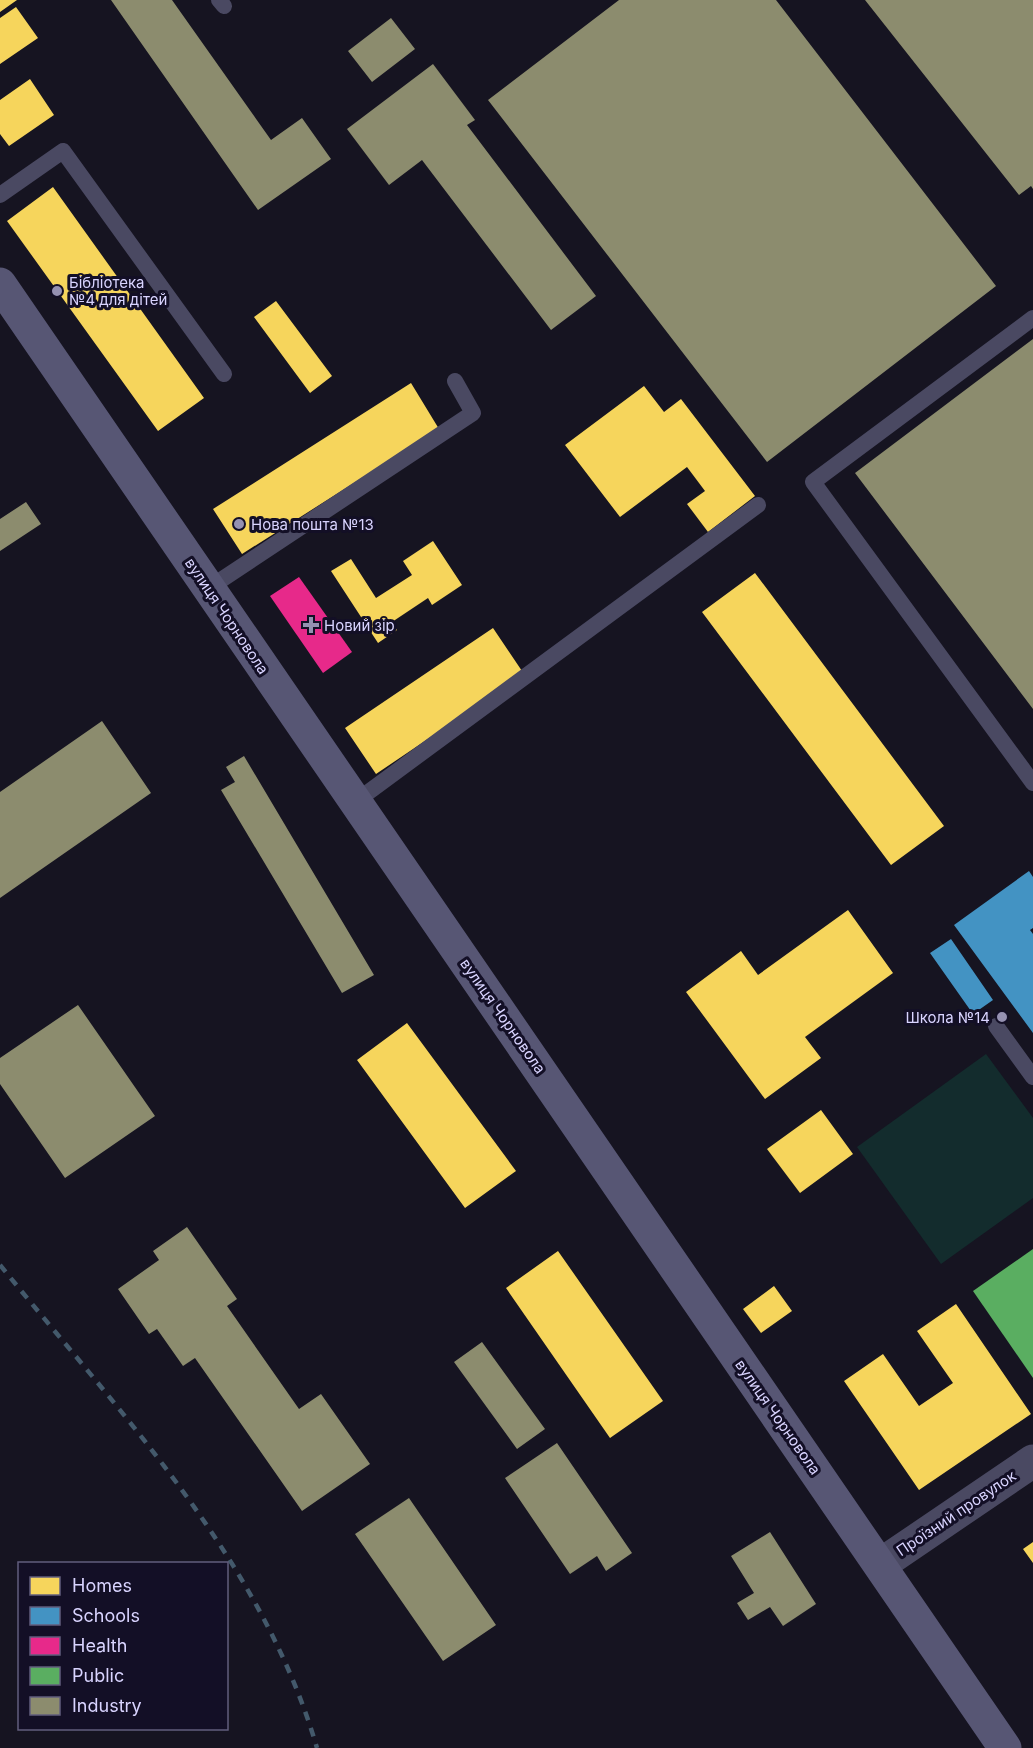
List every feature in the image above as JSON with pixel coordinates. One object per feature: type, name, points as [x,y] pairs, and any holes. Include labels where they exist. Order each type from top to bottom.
[{"type":"street","name":"вулиця Чорновола","points":[[0,284],[1005,1748]]},
{"type":"street","name":"Проїзний провулок","points":[[880,1565],[1033,1461]]},
{"type":"lane","points":[[0,195],[63,151],[224,374]]},
{"type":"lane","points":[[1033,318],[813,482],[1033,783]]},
{"type":"lane","points":[[209,588],[473,413],[455,381]]},
{"type":"lane","points":[[355,802],[758,505]]},
{"type":"lane","points":[[996,1026],[1033,1077]]},
{"type":"green space","points":[[986,1054],[1033,1118],[1033,1198],[941,1264],[857,1147]]},
{"type":"building: Homes","points":[[0,0],[17,0],[0,12]]},
{"type":"building: Homes","points":[[16,7],[38,38],[0,64],[0,18]]},
{"type":"building: Homes","points":[[30,79],[54,115],[9,146],[0,134],[0,100]]},
{"type":"building: Homes","points":[[53,187],[204,398],[158,431],[7,221]]},
{"type":"building: Homes","points":[[276,301],[332,376],[310,393],[254,317]]},
{"type":"building: Homes","points":[[411,383],[439,429],[242,554],[213,509]]},
{"type":"building: Homes","points":[[644,386],[664,412],[681,399],[755,496],[708,532],[687,504],[705,491],[687,467],[620,517],[565,445]]},
{"type":"building: Homes","points":[[433,541],[462,585],[432,605],[428,598],[392,622],[397,630],[378,643],[331,571],[351,559],[376,598],[412,575],[403,561]]},
{"type":"building: Homes","points":[[755,573],[944,826],[891,865],[702,612]]},
{"type":"building: Homes","points":[[493,628],[524,674],[376,774],[345,728]]},
{"type":"building: Homes","points":[[848,910],[893,973],[805,1037],[821,1058],[765,1099],[686,992],[741,951],[758,975]]},
{"type":"building: Homes","points":[[407,1023],[516,1171],[465,1208],[357,1060]]},
{"type":"building: Homes","points":[[821,1110],[853,1154],[800,1193],[767,1149]]},
{"type":"building: Homes","points":[[558,1251],[663,1401],[610,1438],[506,1288]]},
{"type":"building: Homes","points":[[774,1286],[792,1311],[761,1333],[743,1309]]},
{"type":"building: Homes","points":[[956,1304],[1031,1414],[919,1490],[844,1381],[883,1354],[919,1406],[953,1383],[917,1331]]},
{"type":"building: Homes","points":[[1033,1542],[1033,1563],[1023,1549]]},
{"type":"building: Schools","points":[[1029,871],[1033,877],[1033,928],[1030,930],[1033,934],[1033,1033],[954,925]]},
{"type":"building: Schools","points":[[951,939],[993,1000],[973,1014],[930,953]]},
{"type":"building: Health","points":[[299,577],[352,652],[323,673],[270,596]]},
{"type":"building: Public","points":[[1033,1249],[1033,1378],[973,1291]]},
{"type":"building: Industry","points":[[111,0],[172,0],[271,140],[302,118],[331,159],[258,210]]},
{"type":"building: Industry","points":[[619,0],[776,0],[996,286],[767,462],[488,100]]},
{"type":"building: Industry","points":[[865,0],[1033,0],[1033,189],[1031,186],[1019,195]]},
{"type":"building: Industry","points":[[391,18],[415,49],[372,82],[348,51]]},
{"type":"building: Industry","points":[[433,64],[475,120],[467,125],[596,296],[551,330],[422,160],[389,185],[347,129]]},
{"type":"building: Industry","points":[[1033,339],[1033,709],[855,473]]},
{"type":"building: Industry","points":[[26,502],[41,524],[0,551],[0,519]]},
{"type":"building: Industry","points":[[102,721],[151,793],[0,898],[0,792]]},
{"type":"building: Industry","points":[[244,756],[374,975],[342,993],[221,790],[235,782],[226,767]]},
{"type":"building: Industry","points":[[78,1005],[155,1116],[65,1178],[0,1084],[0,1058]]},
{"type":"building: Industry","points":[[187,1227],[237,1299],[227,1306],[299,1409],[321,1394],[370,1464],[302,1511],[195,1358],[183,1366],[157,1329],[149,1334],[118,1289],[159,1260],[153,1251]]},
{"type":"building: Industry","points":[[482,1342],[545,1429],[517,1449],[454,1362]]},
{"type":"building: Industry","points":[[557,1443],[632,1553],[606,1571],[597,1556],[570,1574],[505,1478]]},
{"type":"building: Industry","points":[[409,1498],[496,1625],[443,1661],[355,1534]]},
{"type":"building: Industry","points":[[770,1532],[816,1604],[783,1626],[770,1607],[748,1620],[737,1603],[754,1593],[731,1556]]},
{"type":"railway","points":[[0,1265],[139,1434],[183,1492],[224,1552],[261,1614],[293,1679],[317,1748]]},
{"type":"place","name":"Бібліотека №4 для дітей","points":[[57,291]]},
{"type":"place","name":"Нова пошта №13","points":[[239,524]]},
{"type":"place","name":"Новий зір","points":[[311,625]]},
{"type":"place","name":"Школа №14","points":[[1002,1017]]}]
